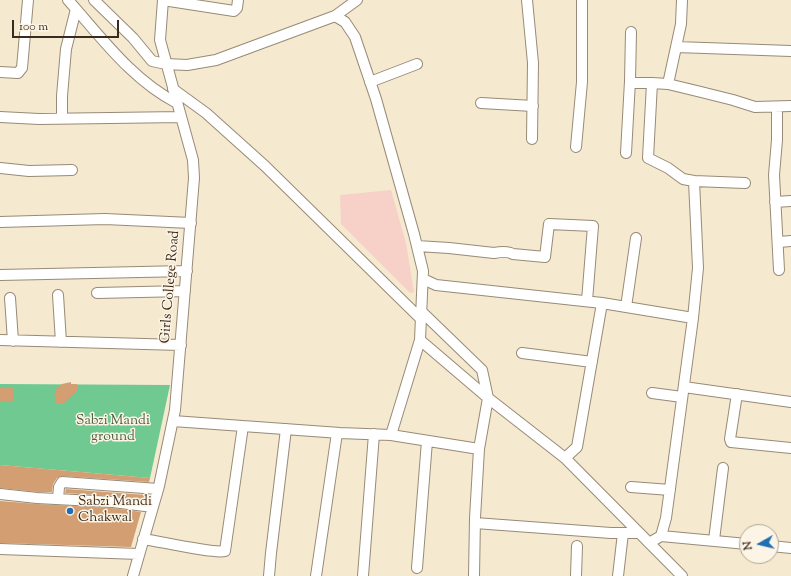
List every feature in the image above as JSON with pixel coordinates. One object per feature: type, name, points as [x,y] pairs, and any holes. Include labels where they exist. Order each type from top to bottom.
[{"type":"street","points":[[0,72],[18,73],[22,68],[28,0]]},
{"type":"street","points":[[68,0],[118,57],[157,91],[177,103]]},
{"type":"street","points":[[94,0],[133,38],[152,61],[166,64],[187,65],[216,60],[335,16],[354,1]]},
{"type":"street","points":[[163,0],[234,11],[237,8],[238,0]]},
{"type":"street","name":"Girls College Road","points":[[133,576],[158,489],[175,410],[194,178],[193,160],[160,40],[163,0]]},
{"type":"street","points":[[527,0],[532,63],[532,139]]},
{"type":"street","points":[[576,147],[582,82],[582,0]]},
{"type":"street","points":[[668,84],[681,24],[682,0]]},
{"type":"street","points":[[62,118],[62,96],[66,49],[76,9]]},
{"type":"street","points":[[335,16],[345,22],[355,37],[370,82],[423,271],[420,340],[391,435]]},
{"type":"street","points":[[626,153],[631,32]]},
{"type":"street","points":[[676,47],[791,51]]},
{"type":"street","points":[[370,82],[417,64]]},
{"type":"street","points":[[630,83],[668,84],[755,107],[791,106]]},
{"type":"street","points":[[652,83],[648,158],[668,168],[683,179],[694,181],[745,183]]},
{"type":"street","points":[[173,89],[206,113],[265,166],[421,315],[482,370],[488,398],[479,449],[474,576]]},
{"type":"street","points":[[481,103],[533,106]]},
{"type":"street","points":[[777,107],[777,140],[774,175],[779,270]]},
{"type":"street","points":[[0,117],[39,119],[181,117]]},
{"type":"street","points":[[0,168],[72,170]]},
{"type":"street","points":[[661,536],[666,518],[670,490],[693,318],[698,268],[694,181]]},
{"type":"street","points":[[775,202],[791,201]]},
{"type":"street","points":[[0,222],[105,219],[191,223]]},
{"type":"street","points":[[417,246],[494,253],[511,252],[513,254],[529,257],[545,257],[549,224],[593,226],[587,301]]},
{"type":"street","points":[[626,307],[636,238]]},
{"type":"street","points":[[778,242],[791,242]]},
{"type":"street","points":[[0,275],[187,270]]},
{"type":"street","points":[[423,279],[436,285],[587,301],[693,318]]},
{"type":"street","points":[[97,293],[185,291]]},
{"type":"street","points":[[58,295],[61,342]]},
{"type":"street","points":[[10,298],[13,341]]},
{"type":"street","points":[[565,458],[577,447],[602,303]]},
{"type":"street","points":[[0,340],[181,345]]},
{"type":"street","points":[[420,340],[488,398],[565,458],[682,576]]},
{"type":"street","points":[[522,353],[592,362]]},
{"type":"street","points":[[652,393],[683,392],[737,394],[791,401]]},
{"type":"street","points":[[737,394],[730,439],[731,442],[791,448]]},
{"type":"street","points":[[173,421],[337,433],[391,435],[479,449]]},
{"type":"street","points":[[143,539],[222,552],[225,551],[243,426]]},
{"type":"street","points":[[269,576],[286,429]]},
{"type":"street","points":[[316,576],[337,433]]},
{"type":"street","points":[[363,576],[374,434]]},
{"type":"street","points":[[417,568],[427,441]]},
{"type":"street","points":[[714,540],[723,468]]},
{"type":"street","points":[[58,499],[58,487],[62,482],[158,489]]},
{"type":"street","points":[[631,487],[670,490]]},
{"type":"street","points":[[0,494],[113,502],[152,507]]},
{"type":"street","points":[[475,523],[639,533]]},
{"type":"street","points":[[618,576],[623,533]]},
{"type":"street","points":[[649,543],[661,536],[739,543]]},
{"type":"street","points":[[576,576],[578,546]]},
{"type":"street","points":[[779,546],[791,547]]},
{"type":"street","points":[[0,549],[139,554]]},
{"type":"shaded area","points":[[391,190],[406,243],[414,292],[410,293],[341,224],[340,195]]},
{"type":"green space","name":"Sabzi Mandi ground","points":[[0,384],[170,385],[150,478],[0,465]]},
{"type":"building","points":[[71,382],[71,384],[77,384],[77,391],[63,404],[56,404],[54,394],[56,393],[56,389],[62,384]]},
{"type":"building","points":[[0,388],[13,388],[13,401],[0,401]]},
{"type":"building","points":[[0,465],[150,478],[149,482],[62,476],[57,478],[53,484],[52,492],[38,492],[0,488]]},
{"type":"building","points":[[66,489],[146,495],[144,499],[65,493]]},
{"type":"building","points":[[0,501],[112,508],[141,512],[131,547],[0,543]]},
{"type":"place","name":"Sabzi Mandi Chakwal","points":[[70,511]]}]
